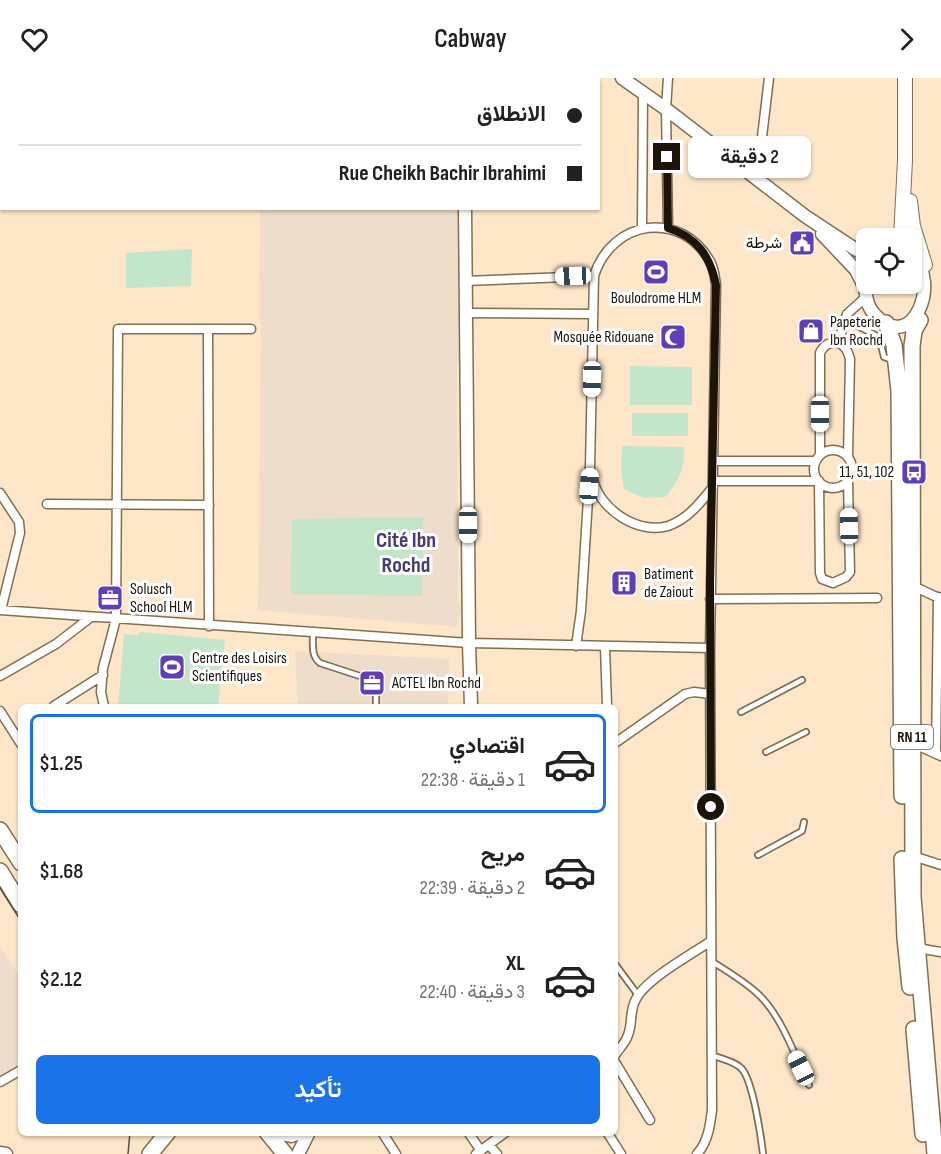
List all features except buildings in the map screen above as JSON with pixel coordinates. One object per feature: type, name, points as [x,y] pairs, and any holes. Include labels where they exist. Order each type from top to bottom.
[{"type":"highway","name":"RN 11","points":[[925,318],[914,331],[912,346],[913,856],[917,948],[935,1154]]},
{"type":"highway","name":"RN 11","points":[[886,323],[897,361],[905,938],[925,1154]]},
{"type":"highway","points":[[0,830],[18,857]]},
{"type":"highway","points":[[0,871],[18,899]]},
{"type":"highway","points":[[270,1136],[285,1154]]},
{"type":"main road","points":[[902,228],[905,160],[905,78]]},
{"type":"main road","points":[[905,160],[913,226],[931,274]]},
{"type":"street","points":[[622,78],[805,216],[856,250]]},
{"type":"street","points":[[668,78],[666,109],[668,228]]},
{"type":"street","points":[[757,178],[769,78]]},
{"type":"street","points":[[642,228],[643,94]]},
{"type":"street","points":[[465,210],[471,704]]},
{"type":"street","points":[[805,216],[856,273]]},
{"type":"street","points":[[576,646],[581,611],[590,467],[594,276],[597,266],[609,247],[627,233],[642,228],[668,228],[678,231],[696,243],[711,262],[716,285],[710,599],[712,1110],[710,1130],[702,1149],[697,1154]]},
{"type":"street","points":[[868,294],[873,313],[886,323],[906,326],[925,318],[936,292],[931,274],[922,266]]},
{"type":"street","points":[[465,281],[594,276]]},
{"type":"street","points":[[838,343],[847,314],[862,294]]},
{"type":"street","points":[[466,313],[593,314]]},
{"type":"street","points":[[104,704],[101,692],[103,675],[116,619],[118,329],[251,329]]},
{"type":"street","points":[[208,329],[209,626]]},
{"type":"street","points":[[831,342],[846,348],[850,359],[848,456],[852,467],[848,481],[850,572],[846,577],[833,583],[822,579],[820,573],[819,481],[814,472],[818,458],[820,353],[823,346],[831,342]]},
{"type":"street","points":[[714,461],[818,458],[831,450],[843,452],[848,456]]},
{"type":"street","points":[[590,467],[595,490],[607,508],[626,520],[649,527],[667,526],[688,515],[713,484],[819,481],[831,488],[848,481]]},
{"type":"street","points":[[0,493],[19,522],[20,533],[1,610],[469,644],[710,648]]},
{"type":"street","points":[[47,504],[209,505]]},
{"type":"street","points":[[912,743],[938,755],[939,598],[913,586]]},
{"type":"street","points":[[710,599],[877,598]]},
{"type":"street","points":[[0,676],[56,644],[91,617]]},
{"type":"street","points":[[605,646],[607,704]]},
{"type":"street","points":[[57,704],[103,675]]},
{"type":"street","points":[[618,741],[685,694],[710,693]]},
{"type":"street","points":[[0,711],[17,730]]},
{"type":"street","points":[[913,856],[941,865]]},
{"type":"street","points":[[618,1051],[628,1036],[631,1010],[638,995],[656,978],[711,941]]},
{"type":"street","points":[[917,948],[941,952]]},
{"type":"street","points":[[618,1067],[650,1120]]},
{"type":"street","points":[[0,1082],[18,1072]]},
{"type":"street","points":[[298,1154],[307,1136]]},
{"type":"street","points":[[385,1136],[396,1154]]},
{"type":"street","points":[[470,1136],[478,1152],[501,1136]]},
{"type":"street","points":[[610,1136],[621,1154]]},
{"type":"street","points":[[489,1145],[497,1154]]},
{"type":"street","points":[[0,1153],[6,1154]]},
{"type":"lane","points":[[847,314],[854,324],[879,337],[884,357],[897,361]]},
{"type":"lane","points":[[313,633],[316,660],[366,678],[376,690],[376,704]]},
{"type":"lane","points":[[741,712],[802,680]]},
{"type":"lane","points":[[766,752],[806,732]]},
{"type":"lane","points":[[758,855],[802,831],[804,822]]},
{"type":"lane","points":[[711,961],[758,994],[767,1004],[777,1019],[809,1084]]},
{"type":"lane","points":[[618,968],[638,995]]},
{"type":"lane","points":[[712,1055],[737,1065],[746,1076],[760,1127],[763,1154]]},
{"type":"shaded area","points":[[260,210],[460,210],[460,357],[457,366],[458,602],[461,610],[457,627],[258,610],[261,324],[259,323]]},
{"type":"shaded area","name":"ACTEL Ibn Rochd","points":[[295,651],[449,659],[448,704],[298,704]]},
{"type":"shaded area","points":[[0,947],[18,974],[18,1065],[0,1076]]},
{"type":"green space","points":[[192,249],[191,286],[126,288],[126,253]]},
{"type":"green space","points":[[630,366],[692,367],[692,405],[630,405]]},
{"type":"green space","points":[[632,413],[688,413],[688,436],[632,436]]},
{"type":"green space","points":[[622,446],[684,447],[680,474],[665,497],[644,498],[624,489],[621,468]]},
{"type":"green space","points":[[423,517],[422,596],[291,594],[292,519]]},
{"type":"green space","name":"Centre des Loisirs Scientifiques","points":[[141,632],[225,640],[218,704],[118,704],[124,634],[137,635]]},
{"type":"tram line","points":[[0,888],[18,916]]},
{"type":"tram line","points":[[128,1154],[130,1136]]},
{"type":"place","name":"شرطة","points":[[802,243]]},
{"type":"place","name":"Boulodrome HLM","points":[[656,272]]},
{"type":"place","name":"Papeterie Ibn Rochd","points":[[811,331]]},
{"type":"place","name":"Mosquée Ridouane","points":[[673,337]]},
{"type":"place","name":"11, 51, 102","points":[[914,472]]},
{"type":"place","name":"Batiment de Zaiout","points":[[624,583]]},
{"type":"place","name":"Solusch School HLM","points":[[110,598]]},
{"type":"place","name":"Centre des Loisirs Scientifiques","points":[[172,667]]},
{"type":"place","name":"ACTEL Ibn Rochd","points":[[372,683]]},
{"type":"district","name":"Cité Ibn Rochd","points":[[406,552]]},
{"type":"route","points":[[667,157],[668,228],[678,231],[696,243],[711,262],[716,285],[710,584],[711,807]]}]
